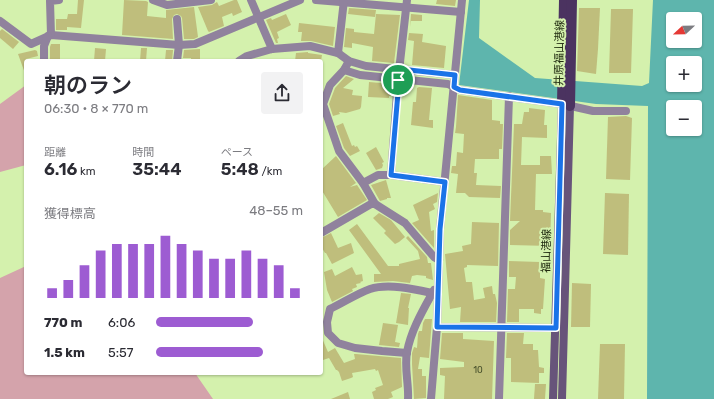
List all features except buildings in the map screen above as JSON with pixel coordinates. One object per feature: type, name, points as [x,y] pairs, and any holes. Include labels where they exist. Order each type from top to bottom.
[{"type":"main road","name":"井原福山港線","points":[[564,0],[567,76]]},
{"type":"main road","name":"井原福山港線","points":[[566,103],[572,0]]},
{"type":"main road","name":"福山港線","points":[[553,399],[566,103]]},
{"type":"main road","name":"福山港線","points":[[562,399],[566,103]]},
{"type":"street","points":[[44,59],[44,46],[49,35],[50,1],[59,0]]},
{"type":"street","points":[[153,0],[167,5],[212,0]]},
{"type":"street","points":[[251,0],[272,49]]},
{"type":"street","points":[[0,21],[32,44],[49,35],[179,45],[195,44],[299,0]]},
{"type":"street","points":[[316,0],[407,4],[461,12]]},
{"type":"street","points":[[431,399],[437,327],[440,229],[462,0]]},
{"type":"street","points":[[338,53],[344,1]]},
{"type":"street","points":[[391,175],[398,80],[407,4]]},
{"type":"street","points":[[177,19],[179,45],[177,59]]},
{"type":"street","points":[[242,59],[247,56],[272,49],[310,46],[338,53],[349,62],[366,66],[455,75]]},
{"type":"street","points":[[349,62],[344,70],[330,84],[323,104],[325,122],[339,152],[363,183],[375,204],[405,223],[434,257],[439,260]]},
{"type":"street","points":[[344,70],[360,75],[448,84],[460,90],[566,103],[593,111],[626,111]]},
{"type":"street","points":[[499,399],[509,96]]},
{"type":"street","points":[[363,183],[378,175],[391,175],[445,182]]},
{"type":"street","points":[[323,232],[371,204],[375,204]]},
{"type":"street","points":[[408,399],[406,366],[407,353],[417,320],[432,293],[439,285]]},
{"type":"street","points":[[407,353],[362,348],[338,343],[328,333],[326,322],[330,309],[370,289],[382,287],[408,288],[432,293]]},
{"type":"street","points":[[437,327],[556,328]]},
{"type":"shaded area","points":[[24,86],[24,166],[0,172],[0,104]]},
{"type":"shaded area","points":[[24,267],[24,375],[196,375],[213,399],[0,399],[0,278]]},
{"type":"water","points":[[469,0],[480,0],[479,38],[535,78],[642,86],[649,83],[653,0],[714,0],[714,399],[647,399],[648,106],[596,104],[459,85]]},
{"type":"route","points":[[400,69],[455,75],[454,87],[460,90],[562,104],[556,328],[437,327],[440,229],[445,182],[391,175],[398,80],[400,69]]}]
